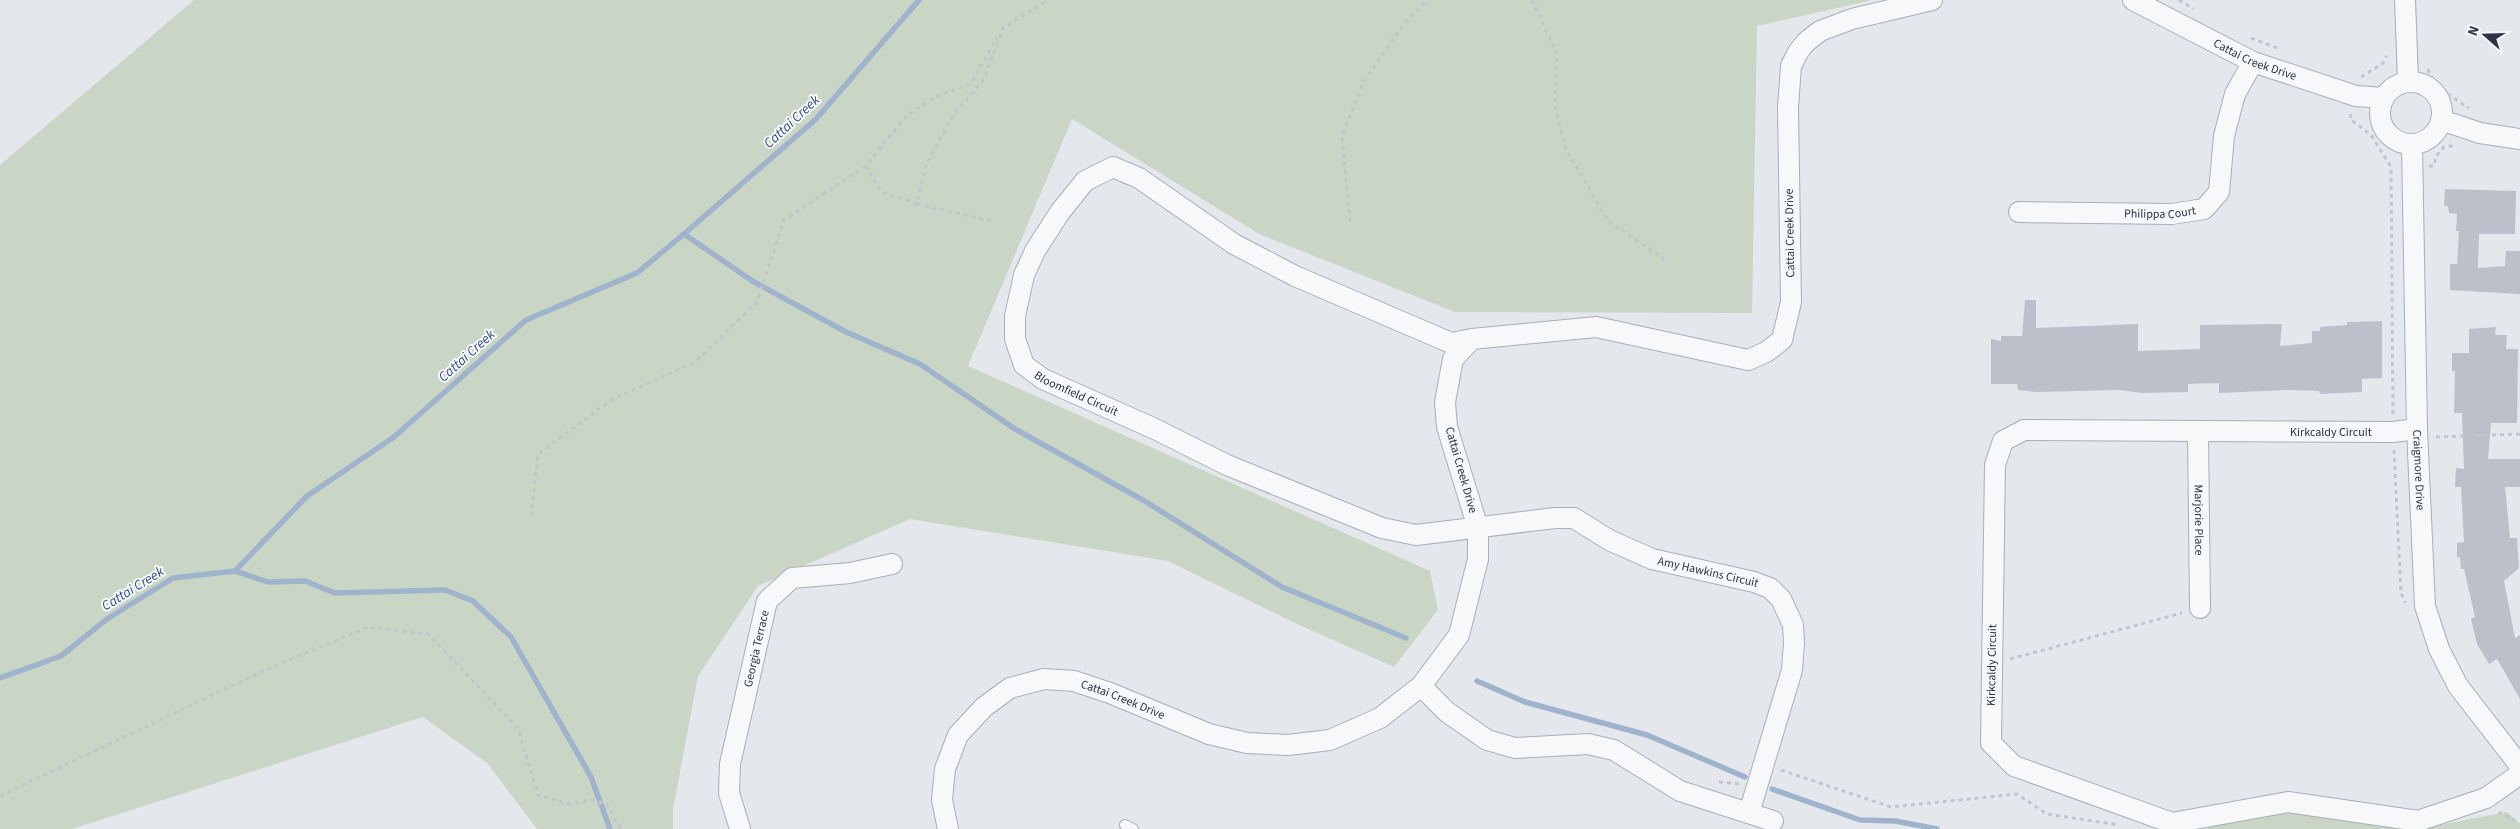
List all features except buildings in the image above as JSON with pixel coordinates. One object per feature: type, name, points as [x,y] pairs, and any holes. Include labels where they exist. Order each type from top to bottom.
[{"type":"street","name":"Cattai Creek Drive","points":[[948,829],[942,800],[945,769],[958,735],[984,707],[1010,688],[1044,679],[1074,681],[1110,693],[1209,734],[1247,743],[1288,745],[1330,740],[1380,718],[1420,686],[1459,635],[1478,558],[1478,528],[1447,427],[1445,402],[1453,359],[1472,339],[1596,327],[1748,360],[1766,352],[1782,340],[1791,302],[1788,107],[1792,66],[1806,42],[1820,31],[1852,19],[1932,0]]},
{"type":"street","name":"Cattai Creek Drive","points":[[2133,0],[2253,62],[2358,86],[2384,98]]},
{"type":"street","points":[[2405,0],[2408,81]]},
{"type":"street","name":"Philippa Court","points":[[2019,212],[2172,214],[2204,209],[2219,192],[2224,136],[2236,94],[2253,62]]},
{"type":"street","points":[[2408,81],[2424,84],[2433,90],[2439,98],[2442,108],[2441,120],[2433,135],[2426,141],[2412,145],[2397,141],[2383,127],[2380,112],[2384,98],[2395,86],[2408,81]]},
{"type":"street","points":[[2441,120],[2480,133],[2520,139]]},
{"type":"street","name":"Craigmore Drive","points":[[2412,145],[2417,433],[2424,588],[2430,624],[2439,649],[2458,686],[2520,766]]},
{"type":"street","name":"Bloomfield Circuit","points":[[1472,339],[1450,344],[1295,276],[1234,244],[1139,178],[1113,167],[1085,181],[1060,212],[1035,251],[1024,275],[1015,316],[1015,339],[1024,365],[1044,379],[1155,429],[1226,465],[1382,528],[1416,535],[1478,528]]},
{"type":"street","name":"Kirkcaldy Circuit","points":[[2417,433],[2024,430],[2003,441],[1995,465],[1991,743],[2014,766],[2172,823],[2288,802],[2418,821],[2486,798],[2520,774]]},
{"type":"street","name":"Marjorie Place","points":[[2198,431],[2200,608]]},
{"type":"street","name":"Amy Hawkins Circuit","points":[[1478,528],[1555,518],[1574,518],[1609,540],[1652,559],[1736,577],[1770,588],[1781,598],[1788,610],[1793,625],[1792,670],[1748,813]]},
{"type":"street","name":"Georgia Terrace","points":[[740,829],[729,793],[730,764],[767,600],[792,578],[850,573],[892,564]]},
{"type":"street","points":[[1420,686],[1447,712],[1487,740],[1515,748],[1588,744],[1614,750],[1680,790],[1773,821]]},
{"type":"path","points":[[531,516],[538,454],[613,399],[694,362],[758,302],[784,220],[866,166],[904,118],[935,97],[971,84],[1003,28],[1048,0]]},
{"type":"path","points":[[1350,222],[1342,136],[1363,83],[1403,25],[1427,0]]},
{"type":"path","points":[[1532,0],[1557,54],[1554,107],[1566,149],[1608,220],[1668,261]]},
{"type":"path","points":[[2179,0],[2201,14]]},
{"type":"path","points":[[917,204],[926,165],[953,116],[984,79],[1003,28]]},
{"type":"path","points":[[2242,34],[2287,52]]},
{"type":"path","points":[[2388,55],[2383,63],[2358,86],[2350,119],[2371,135],[2391,167],[2393,432],[2402,593],[2408,611]]},
{"type":"path","points":[[2426,65],[2431,78],[2444,92],[2470,109]]},
{"type":"path","points":[[2351,74],[2358,86]]},
{"type":"path","points":[[2391,167],[2434,166],[2436,156],[2444,147],[2460,146]]},
{"type":"path","points":[[866,166],[880,191],[917,204],[991,222]]},
{"type":"path","points":[[2417,433],[2520,434]]},
{"type":"path","points":[[1992,663],[2200,608]]},
{"type":"path","points":[[0,796],[263,671],[368,627],[428,634],[518,728],[538,795],[568,804],[594,800],[607,805],[621,829]]},
{"type":"path","points":[[1764,765],[1891,807],[2017,794],[2047,814],[2122,826]]},
{"type":"path","points":[[2492,816],[2501,813],[2520,823]]},
{"type":"green space","points":[[194,0],[1872,0],[1757,26],[1752,313],[1455,312],[1261,235],[1072,119],[968,366],[1430,571],[1438,610],[1394,667],[1297,624],[1168,561],[910,519],[758,586],[698,676],[673,809],[673,829],[537,829],[488,764],[423,717],[72,829],[0,829],[0,165]]},
{"type":"green space","points":[[2309,810],[2424,828],[2507,812],[2520,824],[2520,829],[2208,829],[2208,824]]},
{"type":"waterway","name":"Cattai Creek","points":[[0,678],[61,656],[107,619],[173,578],[235,571],[307,496],[394,437],[526,320],[637,273],[684,234],[816,119],[919,0]]},
{"type":"waterway","points":[[684,234],[754,282],[846,332],[920,364],[1015,429],[1143,500],[1282,587],[1406,638]]},
{"type":"waterway","points":[[235,571],[268,582],[305,581],[335,593],[445,590],[473,601],[511,637],[591,777],[610,829]]},
{"type":"waterway","points":[[1477,681],[1525,702],[1647,735],[1745,777]]},
{"type":"waterway","points":[[1772,789],[1860,820],[1895,821],[1937,829]]}]
